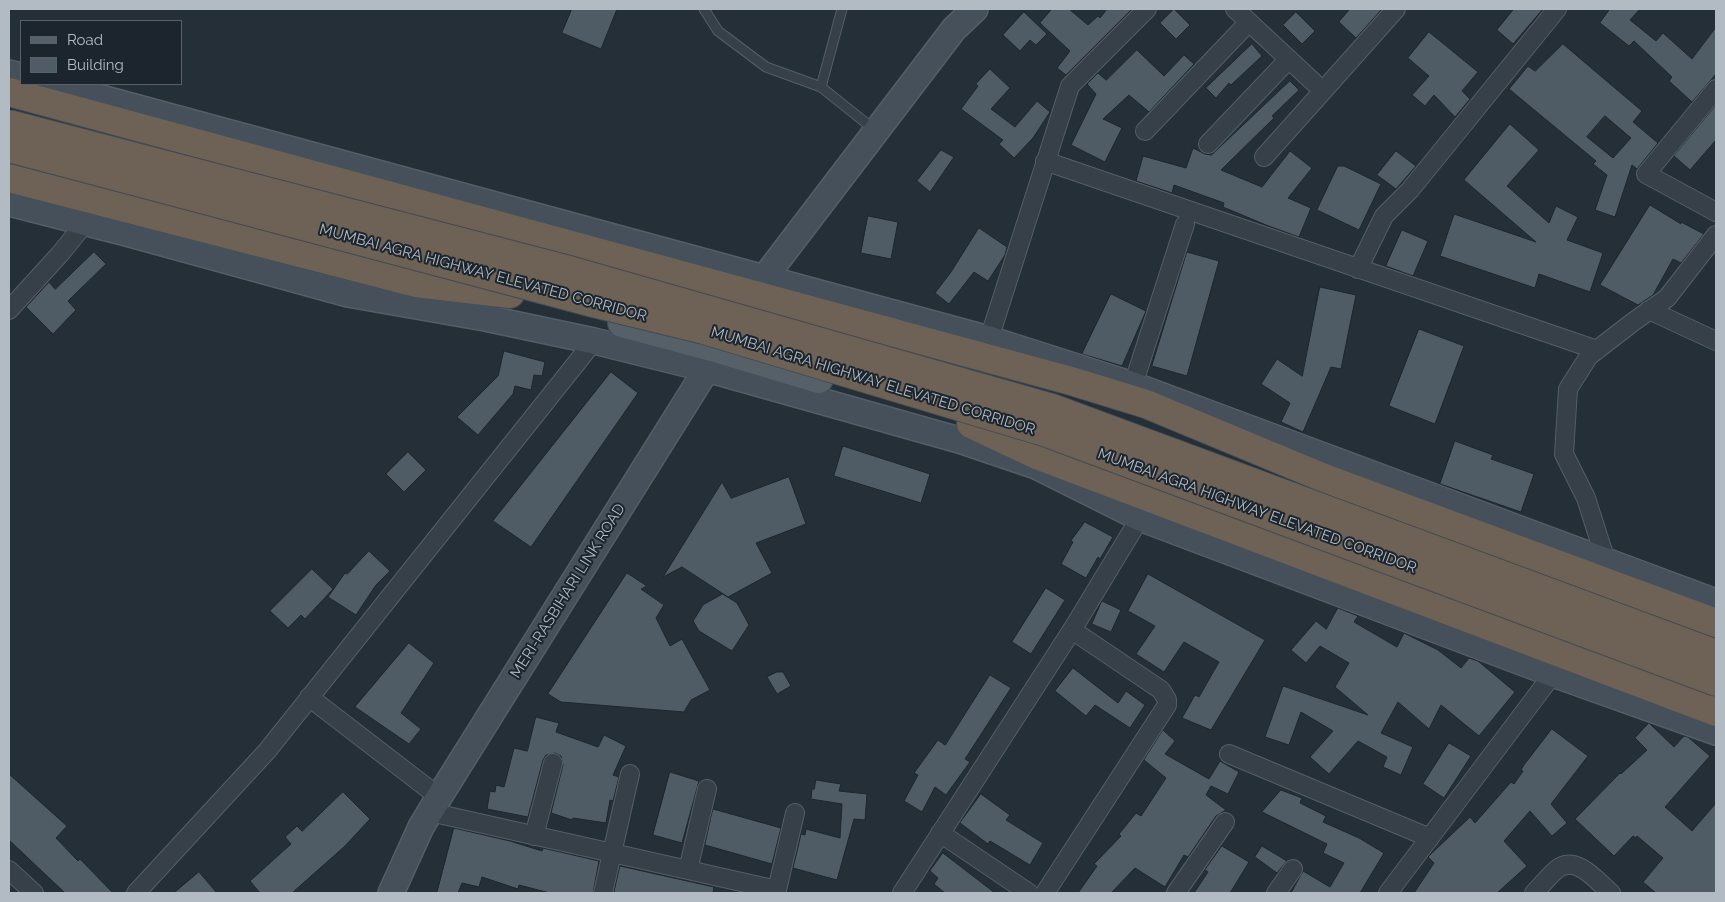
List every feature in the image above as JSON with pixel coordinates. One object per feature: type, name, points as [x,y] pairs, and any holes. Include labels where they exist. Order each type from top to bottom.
[{"type":"highway","points":[[9,92],[753,293],[1146,404],[1324,478],[1716,623]]},
{"type":"highway","name":"MUMBAI AGRA HIGHWAY ELEVATED CORRIDOR","points":[[9,124],[562,268],[1052,408],[1716,654]]},
{"type":"highway","name":"MUMBAI AGRA HIGHWAY ELEVATED CORRIDOR","points":[[9,148],[574,298],[704,330],[1044,432],[1716,682]]},
{"type":"highway","points":[[9,178],[416,283],[510,294]]},
{"type":"highway","points":[[971,424],[1039,456],[1293,554],[1716,712]]},
{"type":"main road","points":[[9,111],[753,293],[1053,395],[1716,641]]},
{"type":"main road","points":[[9,164],[510,294],[713,359],[1045,443],[1716,693]]},
{"type":"street","name":"MERI-RASBIHARI LINK ROAD","points":[[391,893],[421,827],[434,805],[753,293],[954,29],[975,9]]},
{"type":"street","points":[[990,339],[1070,86],[1147,9]]},
{"type":"street","points":[[1235,9],[1323,91]]},
{"type":"street","points":[[1264,157],[1396,9]]},
{"type":"street","points":[[1358,269],[1384,216],[1410,190],[1557,9]]},
{"type":"street","points":[[1145,131],[1249,22]]},
{"type":"street","points":[[1208,144],[1289,59]]},
{"type":"street","points":[[53,85],[753,293],[990,339],[1133,385],[1716,602]]},
{"type":"street","points":[[1716,89],[1646,174],[1716,212]]},
{"type":"street","points":[[1045,162],[1597,350]]},
{"type":"street","points":[[9,203],[86,222],[348,294],[485,318],[594,341],[713,359],[1036,466],[1140,518],[1553,674],[1716,732]]},
{"type":"street","points":[[9,310],[60,254],[86,222]]},
{"type":"street","points":[[1133,385],[1185,224]]},
{"type":"street","points":[[1606,561],[1586,498],[1564,454],[1568,389],[1589,356],[1667,298],[1716,235]]},
{"type":"street","points":[[1650,310],[1716,341]]},
{"type":"street","points":[[136,893],[255,765],[594,341]]},
{"type":"street","points":[[902,893],[1072,630],[1140,518]]},
{"type":"street","points":[[1045,893],[1167,706],[1167,700],[1161,690],[1072,630]]},
{"type":"street","points":[[1388,893],[1553,674]]},
{"type":"street","points":[[309,697],[434,805],[534,836],[688,870],[776,892],[795,813]]},
{"type":"street","points":[[1229,754],[1430,838]]},
{"type":"street","points":[[534,836],[552,763]]},
{"type":"street","points":[[603,893],[630,774]]},
{"type":"street","points":[[688,870],[707,789]]},
{"type":"street","points":[[1176,893],[1225,822]]},
{"type":"street","points":[[940,834],[1029,893]]},
{"type":"street","points":[[1534,893],[1556,869],[1568,863],[1577,865],[1611,893]]},
{"type":"street","points":[[1276,893],[1293,868]]},
{"type":"street","points":[[9,870],[34,893]]},
{"type":"lane","points":[[704,9],[718,31],[766,67],[821,87],[876,132]]},
{"type":"lane","points":[[821,87],[842,9]]},
{"type":"building","points":[[572,9],[617,9],[601,49],[562,33]]},
{"type":"building","points":[[1052,9],[1069,9],[1088,25],[1098,16],[1100,18],[1107,9],[1132,9],[1066,75],[1057,68],[1070,51],[1040,23]]},
{"type":"building","points":[[1174,9],[1190,25],[1176,39],[1160,23]]},
{"type":"building","points":[[1350,9],[1382,9],[1356,38],[1339,22]]},
{"type":"building","points":[[1514,9],[1543,9],[1513,44],[1497,30]]},
{"type":"building","points":[[1610,9],[1640,9],[1630,20],[1656,41],[1663,33],[1692,59],[1716,27],[1716,74],[1692,102],[1669,81],[1672,77],[1634,41],[1629,46],[1600,23]]},
{"type":"building","points":[[1024,12],[1047,34],[1036,45],[1030,40],[1020,51],[1003,35]]},
{"type":"building","points":[[1296,12],[1315,31],[1302,44],[1283,25]]},
{"type":"building","points":[[1429,32],[1478,72],[1462,91],[1470,99],[1455,117],[1434,95],[1425,106],[1412,95],[1429,76],[1408,58]]},
{"type":"building","points":[[1252,44],[1262,56],[1231,85],[1229,83],[1216,98],[1206,88]]},
{"type":"building","points":[[1563,44],[1642,111],[1633,122],[1658,143],[1637,169],[1632,165],[1615,217],[1595,210],[1607,175],[1593,164],[1596,161],[1509,89],[1528,66],[1535,71]],"holes":[[[1605,116],[1631,138],[1613,158],[1587,137]]]},
{"type":"building","points":[[1137,50],[1164,76],[1184,55],[1194,64],[1149,112],[1129,95],[1103,119],[1122,128],[1105,162],[1071,145],[1096,94],[1087,84],[1098,73],[1106,80]]},
{"type":"building","points":[[990,69],[1010,88],[991,109],[1015,127],[1037,101],[1050,112],[1033,138],[1014,158],[999,144],[1003,140],[961,109],[978,86],[976,84]]},
{"type":"building","points":[[1290,81],[1299,90],[1272,116],[1274,118],[1221,170],[1262,187],[1290,151],[1312,168],[1288,198],[1311,208],[1299,237],[1223,207],[1224,203],[1174,185],[1172,193],[1136,181],[1143,156],[1186,168],[1193,148],[1211,155]]},
{"type":"building","points":[[1716,105],[1716,140],[1690,170],[1674,156]]},
{"type":"building","points":[[1510,124],[1539,150],[1507,186],[1549,223],[1556,206],[1578,217],[1567,240],[1603,253],[1590,292],[1539,274],[1535,288],[1440,256],[1454,214],[1536,242],[1464,180]]},
{"type":"building","points":[[941,150],[954,157],[930,192],[917,181]]},
{"type":"building","points":[[1396,151],[1416,166],[1396,189],[1377,175]]},
{"type":"building","points":[[1338,166],[1344,166],[1381,184],[1359,230],[1317,210]]},
{"type":"building","points":[[1650,205],[1681,224],[1681,222],[1704,234],[1681,263],[1673,259],[1653,295],[1638,305],[1600,285]]},
{"type":"building","points":[[868,216],[898,222],[891,259],[861,253]]},
{"type":"building","points":[[979,228],[1007,247],[1005,255],[988,281],[974,272],[949,304],[935,293]]},
{"type":"building","points":[[1402,230],[1428,241],[1413,276],[1386,266]]},
{"type":"building","points":[[94,252],[106,264],[68,301],[76,310],[53,334],[26,307],[49,282],[55,289]]},
{"type":"building","points":[[1187,252],[1219,261],[1187,376],[1152,366]]},
{"type":"building","points":[[1320,287],[1356,295],[1341,369],[1331,367],[1303,432],[1281,422],[1290,403],[1261,384],[1277,359],[1302,376]]},
{"type":"building","points":[[1111,294],[1146,311],[1122,366],[1082,354]]},
{"type":"building","points":[[1419,329],[1464,346],[1435,424],[1389,406]]},
{"type":"building","points":[[504,351],[545,362],[542,376],[534,375],[531,390],[515,386],[513,394],[478,435],[457,417],[498,376]]},
{"type":"building","points":[[611,372],[638,393],[531,547],[493,521]]},
{"type":"building","points":[[1455,441],[1493,455],[1491,459],[1534,474],[1521,512],[1440,484]]},
{"type":"building","points":[[843,446],[930,474],[921,503],[834,476]]},
{"type":"building","points":[[408,452],[426,470],[404,492],[386,474]]},
{"type":"building","points":[[789,477],[806,524],[756,543],[772,573],[728,597],[682,567],[663,577],[722,482],[731,498]]},
{"type":"building","points":[[1085,522],[1113,537],[1100,559],[1098,557],[1086,578],[1061,564],[1073,542],[1071,541]]},
{"type":"building","points":[[369,551],[390,571],[376,585],[356,615],[328,597],[345,573],[347,574]]},
{"type":"building","points":[[312,569],[333,589],[305,619],[301,615],[288,628],[270,611]]},
{"type":"building","points":[[627,573],[647,586],[641,589],[664,605],[656,618],[670,646],[682,639],[710,690],[691,700],[684,712],[561,702],[548,694]]},
{"type":"building","points":[[1148,574],[1265,640],[1211,730],[1182,718],[1195,695],[1199,697],[1219,662],[1184,642],[1164,672],[1136,654],[1155,626],[1128,611]]},
{"type":"building","points":[[1046,588],[1065,600],[1031,654],[1012,642]]},
{"type":"building","points":[[723,594],[737,603],[749,625],[732,651],[699,631],[693,621],[703,605]]},
{"type":"building","points":[[1102,601],[1121,610],[1111,632],[1092,624]]},
{"type":"building","points":[[1338,608],[1358,616],[1354,622],[1397,647],[1404,633],[1438,650],[1461,668],[1469,658],[1478,661],[1515,692],[1479,736],[1441,705],[1429,729],[1398,702],[1381,733],[1413,747],[1401,775],[1383,767],[1387,757],[1358,741],[1329,774],[1310,757],[1333,731],[1301,712],[1289,745],[1265,737],[1283,686],[1368,715],[1335,687],[1349,663],[1320,646],[1306,663],[1291,650],[1316,621],[1326,629]]},
{"type":"building","points":[[409,643],[434,663],[401,713],[421,729],[409,744],[355,707]]},
{"type":"building","points":[[1073,668],[1118,703],[1126,691],[1145,705],[1130,728],[1095,705],[1086,716],[1055,691]]},
{"type":"building","points":[[777,672],[783,672],[791,686],[777,694],[767,677]]},
{"type":"building","points":[[990,675],[1011,688],[965,759],[970,762],[946,795],[935,787],[922,812],[904,801],[918,775],[914,773],[938,740],[945,745]]},
{"type":"building","points":[[536,717],[559,723],[556,732],[598,747],[604,735],[626,746],[613,775],[619,777],[613,801],[610,800],[606,823],[573,818],[572,820],[551,813],[563,765],[561,756],[555,753],[546,755],[543,760],[528,817],[487,809],[490,791],[495,792],[496,785],[504,787],[514,748],[527,751]]},
{"type":"building","points":[[1649,723],[1674,747],[1684,736],[1688,737],[1710,756],[1665,807],[1692,831],[1716,803],[1716,893],[1656,893],[1643,882],[1663,858],[1637,836],[1636,838],[1633,836],[1614,856],[1575,819],[1620,773],[1647,750],[1635,738]]},
{"type":"building","points":[[1552,729],[1588,756],[1551,804],[1567,823],[1552,836],[1530,811],[1504,841],[1527,866],[1497,893],[1414,893],[1434,863],[1428,857],[1470,817],[1475,823],[1511,782],[1514,784],[1523,771],[1521,770],[1524,765]]},
{"type":"building","points":[[1163,730],[1175,741],[1165,754],[1209,779],[1220,761],[1239,772],[1228,794],[1211,786],[1206,795],[1226,810],[1216,816],[1188,857],[1184,855],[1165,887],[1135,868],[1111,893],[1078,893],[1097,866],[1094,864],[1121,836],[1119,834],[1136,813],[1141,816],[1166,778],[1144,760]]},
{"type":"building","points":[[1449,743],[1471,756],[1444,798],[1423,784]]},
{"type":"building","points":[[670,772],[699,781],[682,843],[653,835]]},
{"type":"building","points":[[9,774],[67,826],[56,838],[78,861],[80,859],[113,893],[65,893],[9,840]]},
{"type":"building","points":[[816,780],[841,784],[839,791],[867,794],[865,820],[854,819],[837,880],[793,868],[801,834],[805,835],[806,829],[840,838],[842,804],[811,799],[812,789],[814,789]]},
{"type":"building","points":[[1281,790],[1302,798],[1300,803],[1326,816],[1323,822],[1359,838],[1384,853],[1360,893],[1291,893],[1303,871],[1330,887],[1344,863],[1323,853],[1327,844],[1262,812]]},
{"type":"building","points":[[343,792],[370,819],[345,846],[292,893],[260,893],[250,881],[291,844],[285,837],[297,826],[302,831]]},
{"type":"building","points":[[981,794],[1010,815],[1006,820],[1043,843],[1030,865],[990,841],[988,844],[960,823]]},
{"type":"building","points":[[713,809],[781,828],[772,864],[705,845]]},
{"type":"building","points":[[454,828],[510,841],[542,851],[543,848],[599,861],[593,893],[550,893],[519,885],[518,889],[482,877],[479,887],[462,883],[458,893],[437,893]]},
{"type":"building","points":[[1222,846],[1249,862],[1230,893],[1194,893],[1208,872],[1205,870]]},
{"type":"building","points":[[1262,846],[1287,861],[1277,873],[1255,857]]},
{"type":"building","points":[[943,853],[995,893],[945,893],[934,884],[938,878],[930,871]]},
{"type":"building","points":[[620,866],[714,887],[713,893],[614,893]]},
{"type":"building","points":[[199,872],[217,893],[174,893]]}]
